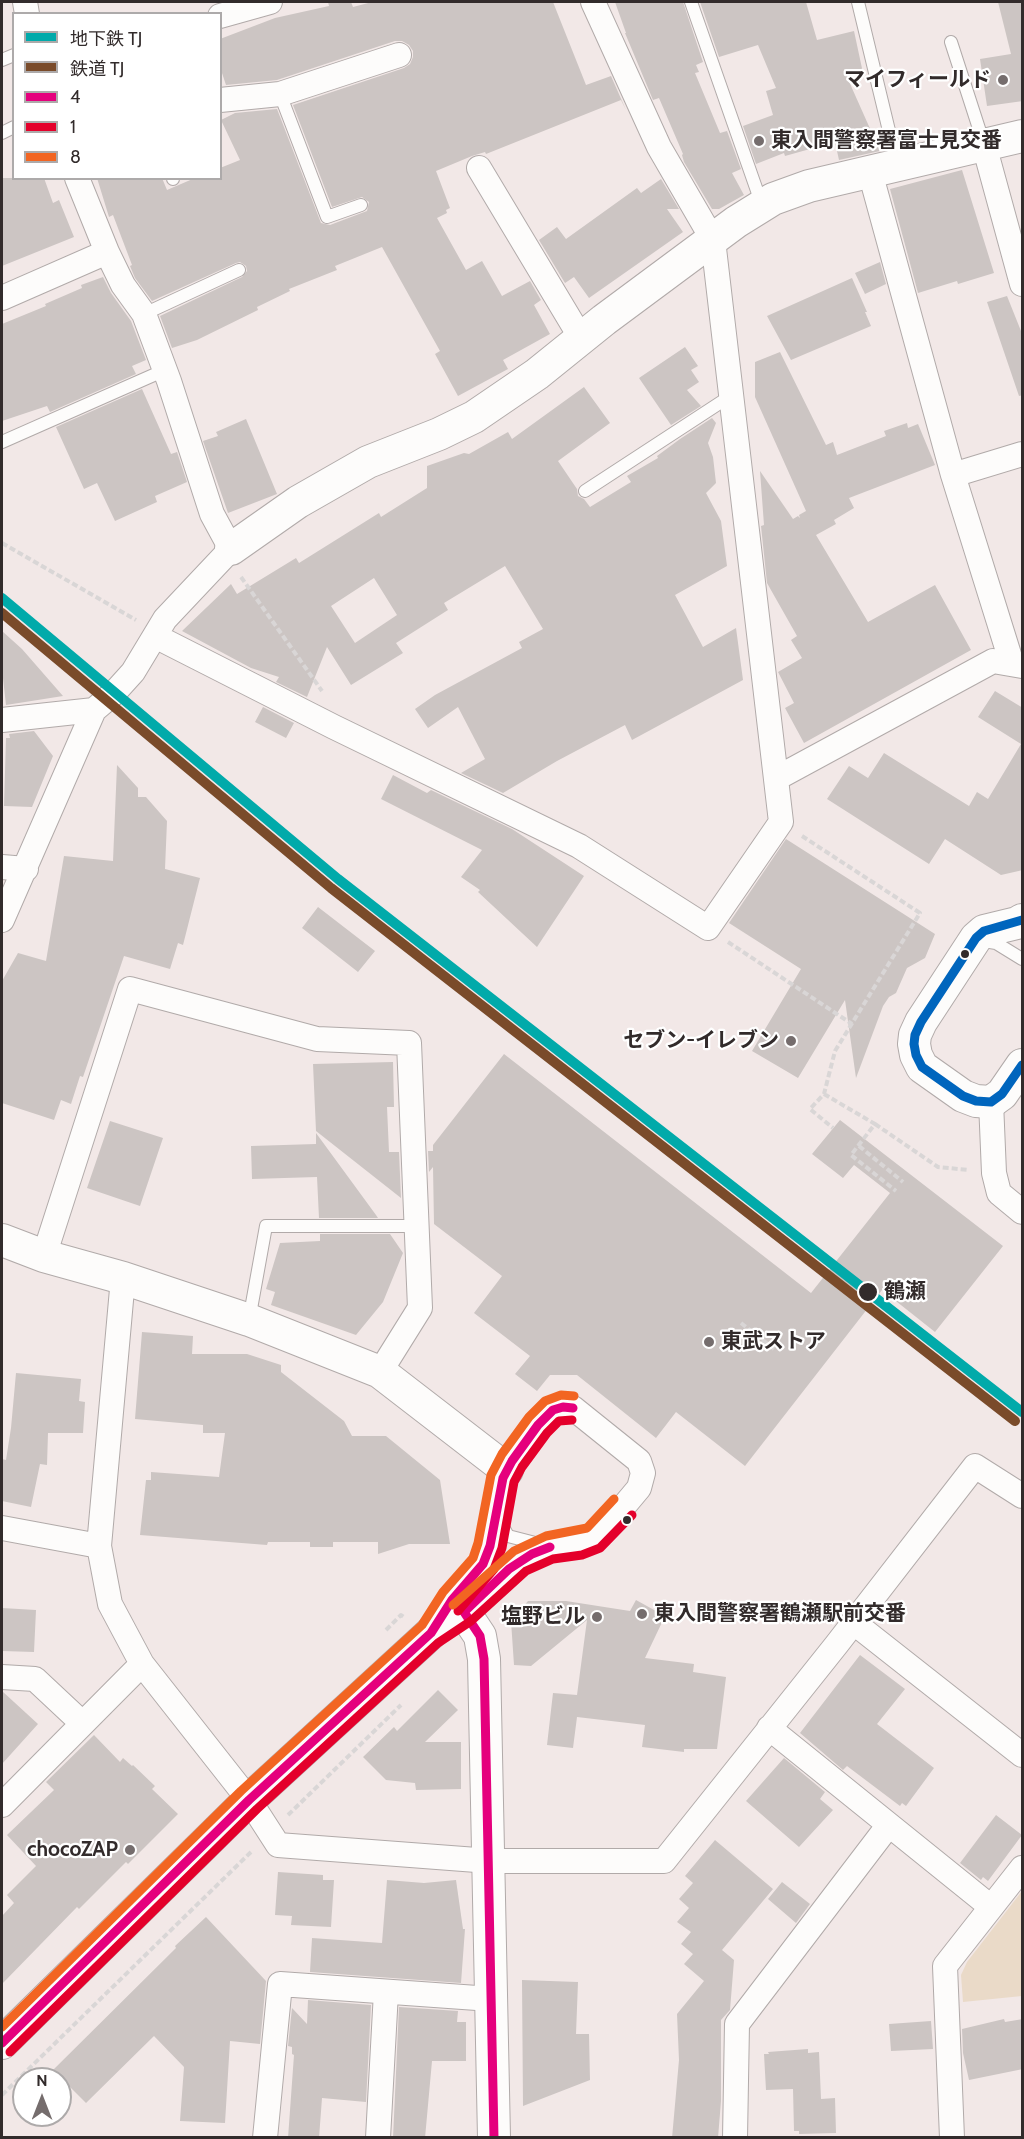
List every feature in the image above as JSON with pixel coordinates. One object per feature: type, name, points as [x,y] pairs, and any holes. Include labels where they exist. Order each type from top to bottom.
[{"type":"street","points":[[222,15],[270,2]]},
{"type":"street","points":[[155,636],[334,727],[579,846],[708,928],[781,822],[713,240],[659,147],[593,2]]},
{"type":"street","points":[[222,100],[280,94],[399,55]]},
{"type":"street","points":[[2,920],[94,710],[133,672],[165,619],[228,551],[298,502],[368,462],[439,434],[474,417],[537,374],[581,338],[772,199],[809,186],[1023,136]]},
{"type":"street","points":[[984,145],[1023,284]]},
{"type":"street","points":[[478,168],[581,338]]},
{"type":"street","points":[[777,778],[993,661],[1017,665],[953,475],[884,168]]},
{"type":"street","points":[[78,180],[123,285],[144,314],[165,370],[212,514],[228,551]]},
{"type":"street","points":[[2,298],[107,252]]},
{"type":"street","points":[[953,475],[1023,454]]},
{"type":"street","points":[[2,719],[94,710]]},
{"type":"street","points":[[2,867],[26,869]]},
{"type":"street","points":[[1023,920],[984,931],[971,945],[921,1022],[914,1044],[922,1067],[963,1096],[976,1101],[991,1102],[1008,1088],[1023,1065]]},
{"type":"street","points":[[44,1256],[130,989],[317,1040],[410,1043],[420,1308],[380,1372]]},
{"type":"street","points":[[991,1102],[994,1173],[999,1193],[1023,1212]]},
{"type":"street","points":[[2,1240],[44,1256],[123,1278],[249,1320],[380,1372],[507,1470]]},
{"type":"street","points":[[123,1278],[99,1546],[110,1604],[142,1664],[249,1800],[278,1845],[490,1861],[664,1861],[975,1466],[1023,1496]]},
{"type":"street","points":[[2,2043],[249,1800],[430,1632],[464,1612],[509,1569],[532,1554],[550,1547],[579,1543],[594,1538],[603,1531],[639,1488],[643,1473],[639,1461],[573,1408],[563,1407],[553,1410],[538,1425],[507,1470],[490,1546],[483,1564],[452,1599],[430,1632]]},
{"type":"street","points":[[2,1528],[99,1546]]},
{"type":"street","points":[[464,1612],[480,1636],[484,1659],[494,2138]]},
{"type":"street","points":[[853,1622],[1023,1755]]},
{"type":"street","points":[[2,1805],[142,1664]]},
{"type":"street","points":[[2,1677],[35,1679],[82,1724]]},
{"type":"street","points":[[769,1728],[991,1907]]},
{"type":"street","points":[[735,2138],[737,2024],[888,1826]]},
{"type":"street","points":[[952,2138],[945,1966],[1023,1868]]},
{"type":"street","points":[[265,2138],[280,1984],[491,1999]]},
{"type":"street","points":[[378,2138],[386,1992]]},
{"type":"lane","points":[[691,2],[762,206]]},
{"type":"lane","points":[[858,2],[884,168]]},
{"type":"lane","points":[[951,42],[984,145]]},
{"type":"lane","points":[[280,94],[327,217],[362,205]]},
{"type":"lane","points":[[144,314],[239,270]]},
{"type":"lane","points":[[2,442],[165,370]]},
{"type":"lane","points":[[585,491],[732,395]]},
{"type":"lane","points":[[971,945],[987,941],[996,943],[1023,959]]},
{"type":"lane","points":[[249,1320],[266,1226],[417,1226]]},
{"type":"lane","points":[[497,1515],[508,1536],[550,1547]]},
{"type":"path","points":[[2,543],[140,622],[155,636]]},
{"type":"path","points":[[228,551],[333,707],[334,727]]},
{"type":"path","points":[[781,822],[920,913],[835,1051],[824,1094],[810,1109],[833,1128]]},
{"type":"path","points":[[723,939],[852,1024]]},
{"type":"path","points":[[824,1094],[875,1124],[938,1167],[994,1173]]},
{"type":"path","points":[[875,1124],[851,1155],[896,1191]]},
{"type":"path","points":[[859,1146],[903,1182]]},
{"type":"path","points":[[741,1323],[774,1349]]},
{"type":"path","points":[[287,1816],[409,1697]]},
{"type":"path","points":[[2,2095],[243,1861]]},
{"type":"shaded area","points":[[1022,1891],[1022,1996],[963,2002],[961,1975],[967,1962]]},
{"type":"building","points":[[328,2],[351,2],[353,7],[372,2],[553,2],[586,85],[611,76],[626,110],[621,100],[486,154],[485,152],[472,156],[436,171],[450,208],[446,210],[447,213],[437,218],[466,270],[482,261],[502,296],[530,281],[541,300],[534,305],[550,334],[503,360],[508,369],[458,396],[435,354],[440,351],[382,247],[335,266],[337,270],[289,289],[290,291],[257,307],[258,310],[197,340],[172,348],[160,316],[242,277],[247,271],[246,266],[240,262],[236,263],[152,301],[135,278],[113,215],[109,217],[98,180],[163,180],[167,190],[190,180],[222,180],[222,167],[240,160],[222,120],[235,113],[277,109],[321,223],[330,225],[367,211],[369,202],[362,197],[332,207],[293,105],[404,68],[410,64],[413,57],[413,51],[409,45],[402,41],[395,41],[277,80],[226,85],[222,73],[222,38],[275,18],[329,6]]},
{"type":"building","points":[[615,2],[683,2],[703,62],[696,65],[699,72],[695,73],[720,133],[727,131],[741,169],[732,173],[744,195],[719,209],[712,209],[684,162],[683,154],[659,98],[653,100],[625,33]]},
{"type":"building","points":[[700,2],[806,2],[817,40],[854,31],[863,73],[847,77],[880,151],[839,160],[835,142],[785,156],[784,153],[756,164],[743,126],[773,115],[766,91],[776,88],[758,45],[719,57]]},
{"type":"building","name":"マイフィールド","points":[[998,2],[1023,2],[1023,101],[987,106],[980,59],[1011,54]]},
{"type":"building","points":[[962,170],[994,273],[918,293],[890,189]]},
{"type":"building","points":[[2,178],[45,180],[53,203],[59,200],[74,237],[2,266]]},
{"type":"building","points":[[661,179],[679,209],[667,209],[683,232],[589,298],[574,277],[565,283],[539,240],[557,227],[566,239],[637,188],[641,193]]},
{"type":"building","points":[[880,262],[886,284],[865,294],[855,273]]},
{"type":"building","points":[[103,277],[111,293],[131,321],[146,360],[132,366],[136,374],[50,412],[47,406],[2,421],[2,324],[46,306],[45,304],[82,288],[81,285]]},
{"type":"building","points":[[852,278],[871,326],[791,360],[767,316]]},
{"type":"building","points":[[1007,296],[1023,336],[1023,395],[1019,396],[987,302]]},
{"type":"building","points":[[685,347],[698,366],[691,370],[699,382],[687,390],[701,406],[671,425],[639,378]]},
{"type":"building","points":[[780,352],[826,445],[833,442],[837,455],[886,436],[884,431],[907,423],[908,428],[918,424],[935,465],[849,498],[854,508],[834,520],[836,524],[816,535],[868,622],[935,585],[971,650],[804,743],[785,708],[794,703],[778,672],[802,658],[791,640],[797,636],[767,583],[761,526],[764,525],[760,471],[793,519],[798,516],[800,518],[799,515],[806,511],[755,397],[755,362]]},
{"type":"building","points":[[584,387],[610,423],[558,461],[577,489],[578,496],[584,499],[590,507],[631,482],[627,476],[658,458],[657,456],[712,418],[716,423],[708,443],[713,457],[716,483],[706,493],[721,521],[727,566],[675,595],[703,647],[736,628],[743,680],[632,740],[625,725],[503,793],[461,773],[485,759],[458,707],[428,728],[415,709],[435,695],[522,648],[519,642],[543,629],[505,566],[444,603],[448,610],[396,643],[403,653],[351,685],[327,647],[307,697],[276,682],[279,677],[251,668],[182,631],[231,584],[237,594],[296,558],[299,563],[379,513],[381,517],[427,488],[427,466],[464,453],[469,454],[508,432],[512,439]],"holes":[[[374,578],[397,615],[355,643],[331,606]]]},
{"type":"building","points":[[142,389],[171,454],[177,452],[187,482],[155,496],[157,502],[115,521],[97,483],[84,489],[56,427]]},
{"type":"building","points":[[246,419],[277,494],[228,513],[203,441],[218,436],[216,432]]},
{"type":"building","points":[[2,631],[22,649],[63,696],[6,705],[2,669]]},
{"type":"building","points":[[995,691],[1023,708],[1023,870],[1001,875],[945,839],[929,864],[827,799],[849,766],[868,778],[884,753],[969,806],[977,792],[988,799],[1021,744],[978,717]]},
{"type":"building","points":[[263,707],[294,723],[286,738],[255,722]]},
{"type":"building","points":[[34,731],[53,756],[32,807],[4,806],[6,738],[10,738],[9,734]]},
{"type":"building","points":[[117,765],[138,788],[138,797],[146,797],[167,821],[165,869],[200,878],[183,945],[178,943],[170,969],[124,956],[83,1077],[80,1076],[71,1104],[61,1100],[54,1120],[2,1103],[2,981],[18,953],[46,961],[64,856],[113,861]]},
{"type":"building","points":[[393,775],[427,793],[431,790],[512,829],[584,876],[537,947],[478,892],[480,890],[461,877],[482,850],[381,799]]},
{"type":"building","points":[[786,839],[935,934],[925,958],[907,968],[896,993],[889,997],[883,1006],[856,1078],[845,1000],[798,1078],[752,1051],[801,969],[729,923]]},
{"type":"building","points":[[318,907],[375,951],[358,972],[302,928]]},
{"type":"building","points":[[504,1054],[811,1293],[890,1193],[854,1165],[843,1178],[812,1154],[840,1120],[1003,1246],[935,1332],[882,1290],[745,1466],[676,1412],[656,1438],[577,1375],[550,1375],[537,1391],[515,1374],[530,1356],[474,1313],[502,1276],[434,1224],[433,1167],[429,1172],[428,1151],[433,1151],[433,1145]]},
{"type":"building","points":[[393,1062],[394,1107],[387,1107],[389,1152],[399,1152],[401,1198],[316,1131],[313,1064]]},
{"type":"building","points":[[110,1121],[163,1138],[140,1206],[87,1188]]},
{"type":"building","points":[[316,1133],[378,1218],[319,1218],[317,1177],[252,1179],[251,1146],[316,1144]]},
{"type":"building","points":[[320,1234],[390,1234],[403,1253],[383,1302],[356,1335],[271,1305],[275,1292],[266,1289],[280,1243],[320,1241]]},
{"type":"building","points":[[142,1332],[193,1336],[192,1354],[247,1354],[281,1365],[281,1372],[344,1421],[352,1436],[386,1436],[440,1480],[450,1544],[409,1544],[378,1554],[378,1542],[333,1542],[333,1547],[310,1547],[310,1542],[268,1542],[267,1545],[140,1535],[146,1480],[151,1480],[151,1472],[219,1477],[225,1433],[203,1433],[203,1425],[135,1419]]},
{"type":"building","points":[[16,1373],[81,1379],[79,1401],[85,1402],[83,1433],[48,1433],[47,1465],[40,1464],[31,1507],[2,1501],[2,1459],[6,1460]]},
{"type":"building","points":[[636,1600],[665,1616],[645,1658],[694,1664],[693,1672],[726,1677],[717,1749],[684,1749],[684,1752],[642,1747],[645,1725],[577,1717],[573,1748],[547,1745],[553,1693],[577,1695],[587,1620],[531,1666],[514,1665],[511,1621],[528,1601],[566,1601],[630,1611]]},
{"type":"building","points":[[2,1608],[36,1610],[34,1652],[2,1651]]},
{"type":"building","points":[[860,1655],[905,1689],[877,1724],[934,1768],[906,1806],[902,1803],[900,1806],[847,1766],[843,1770],[800,1733]]},
{"type":"building","points":[[438,1690],[458,1710],[425,1742],[461,1742],[461,1789],[416,1790],[415,1783],[386,1780],[363,1757],[394,1727],[397,1731]]},
{"type":"building","points":[[2,1691],[38,1724],[2,1764]]},
{"type":"building","points":[[94,1735],[120,1762],[123,1758],[133,1765],[155,1786],[152,1789],[178,1814],[128,1864],[126,1862],[79,1909],[77,1907],[2,1984],[2,1916],[14,1903],[7,1895],[36,1866],[7,1835],[54,1790],[46,1782]]},
{"type":"building","points":[[784,1758],[825,1792],[820,1799],[833,1810],[799,1847],[746,1801]]},
{"type":"building","points":[[996,1815],[1022,1835],[988,1881],[983,1877],[981,1880],[960,1863]]},
{"type":"building","points":[[715,1840],[773,1889],[722,1950],[734,1960],[730,2010],[721,2020],[721,2101],[718,2138],[672,2138],[679,2060],[677,2014],[704,1981],[684,1964],[693,1954],[681,1944],[691,1932],[677,1922],[689,1908],[679,1899],[693,1883],[685,1876]]},
{"type":"building","points":[[278,1872],[323,1875],[323,1880],[334,1880],[331,1927],[291,1925],[292,1916],[275,1915]]},
{"type":"building","points":[[387,1880],[424,1883],[456,1880],[463,1929],[465,1929],[461,1983],[310,1972],[312,1938],[382,1943]]},
{"type":"building","points":[[782,1882],[810,1904],[796,1923],[768,1899]]},
{"type":"building","points":[[206,1917],[266,1981],[260,2044],[230,2041],[225,2123],[180,2121],[184,2067],[154,2036],[86,2103],[72,2089],[72,2067],[56,2067],[176,1948],[175,1946]]},
{"type":"building","points":[[522,1980],[578,1982],[576,2034],[589,2034],[590,2080],[523,2106]]},
{"type":"building","points":[[308,2000],[371,2005],[366,2102],[322,2098],[319,2138],[288,2138],[294,2055],[292,2047],[288,2046],[292,2008],[307,2024]]},
{"type":"building","points":[[399,2007],[458,2011],[457,2022],[466,2022],[466,2061],[432,2061],[425,2138],[393,2138]]},
{"type":"building","points":[[1004,2019],[1005,2022],[1023,2019],[1023,2069],[969,2080],[963,2053],[962,2029]]},
{"type":"building","points":[[931,2021],[933,2049],[891,2051],[889,2024]]},
{"type":"building","points":[[808,2049],[808,2053],[819,2052],[821,2099],[835,2098],[836,2133],[799,2134],[799,2131],[794,2131],[793,2089],[766,2090],[764,2054]]},
{"type":"metro line","name":"TJ","points":[[2,598],[338,879],[1022,1412]]},
{"type":"rail line","name":"TJ","points":[[2,613],[331,888],[1015,1421]]},
{"type":"transit line","points":[[1022,920],[984,931],[976,938],[921,1022],[914,1044],[922,1067],[963,1096],[976,1101],[991,1102],[1002,1094],[1022,1065]]},
{"type":"transit line","name":"8","points":[[2,2027],[241,1791],[422,1625],[443,1592],[473,1558],[491,1475],[502,1454],[529,1417],[545,1401],[561,1395],[574,1396]]},
{"type":"transit line","name":"4","points":[[2,2043],[249,1800],[431,1633],[452,1600],[483,1564],[490,1546],[503,1478],[512,1461],[538,1425],[553,1410],[563,1407],[573,1408]]},
{"type":"transit line","name":"1","points":[[458,1611],[494,1569],[502,1548],[514,1482],[522,1467],[547,1433],[559,1421],[572,1420]]},
{"type":"transit line","name":"8","points":[[453,1605],[514,1551],[546,1536],[587,1528],[614,1499]]},
{"type":"transit line","name":"1","points":[[10,2052],[257,1809],[438,1643],[471,1621],[526,1571],[553,1559],[582,1555],[600,1548],[632,1515]]},
{"type":"transit line","name":"4","points":[[464,1612],[509,1569],[532,1554],[550,1547]]},
{"type":"transit line","name":"4","points":[[464,1612],[480,1636],[484,1659],[494,2138]]},
{"type":"place","name":"マイフィールド","points":[[1003,80]]},
{"type":"place","name":"東入間警察署富士見交番","points":[[759,141]]},
{"type":"place","name":"セブン-イレブン","points":[[791,1041]]},
{"type":"place","name":"鶴瀬","points":[[868,1292]]},
{"type":"place","name":"東武ストア","points":[[709,1342]]},
{"type":"place","name":"東入間警察署鶴瀬駅前交番","points":[[642,1614]]},
{"type":"place","name":"塩野ビル","points":[[597,1617]]},
{"type":"place","name":"chocoZAP","points":[[130,1850]]}]
